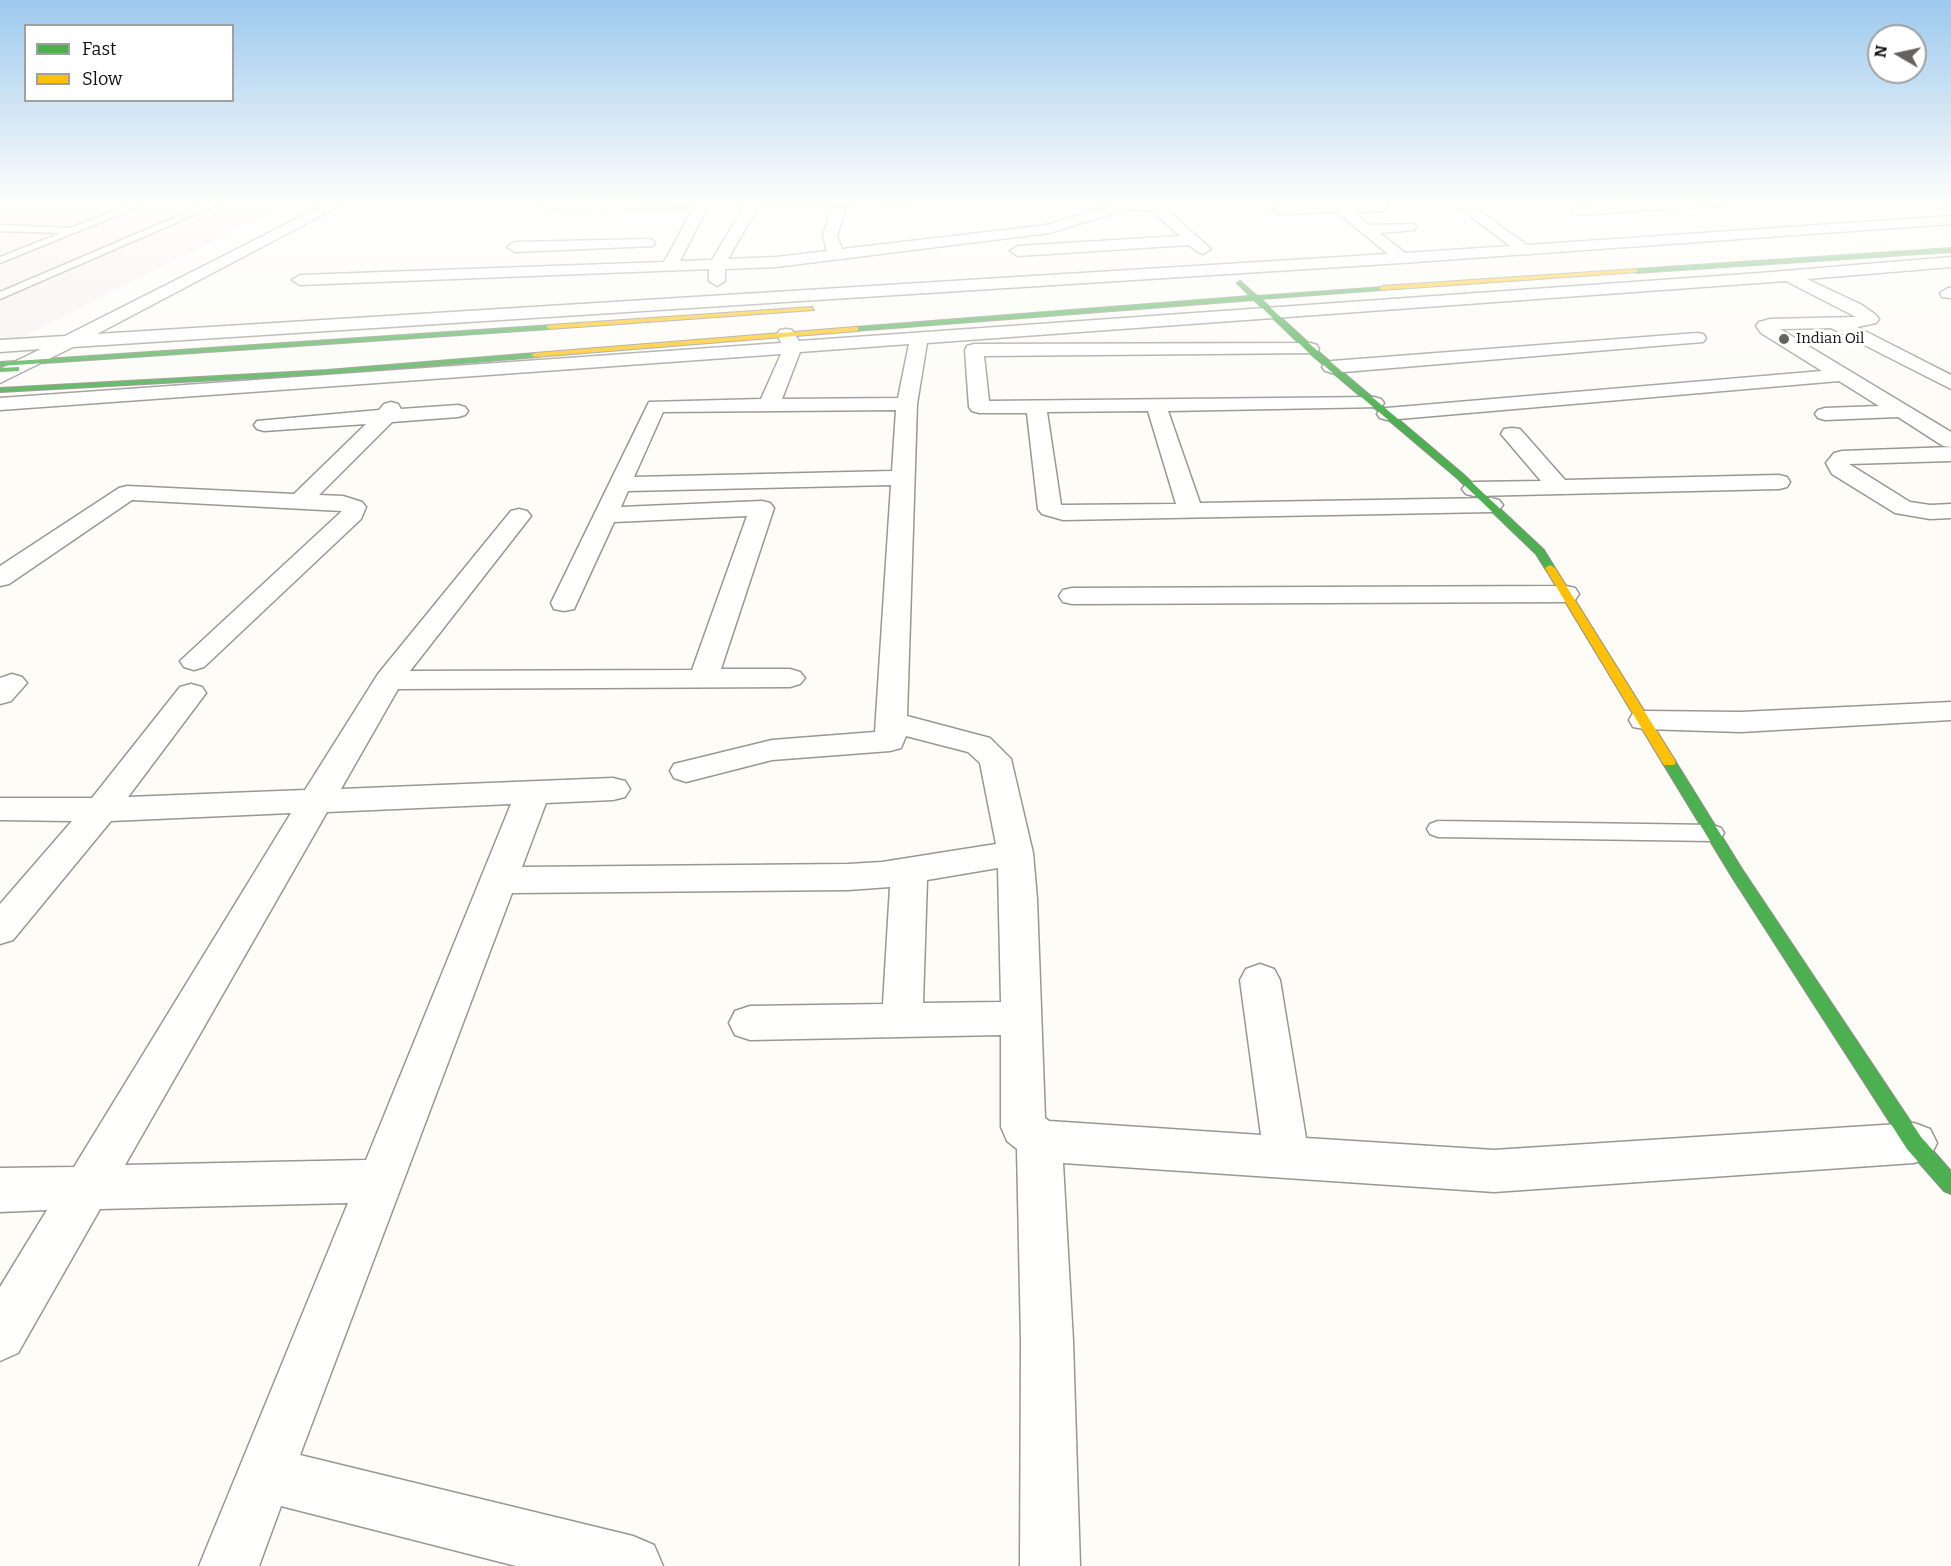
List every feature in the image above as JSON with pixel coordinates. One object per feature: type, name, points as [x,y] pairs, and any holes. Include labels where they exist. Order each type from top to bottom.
[{"type":"main road","points":[[0,390],[327,372],[789,340],[1258,297],[1611,273]]},
{"type":"main road","points":[[1234,283],[1263,281]]},
{"type":"main road","points":[[1234,283],[1258,297],[1310,349],[1474,489],[1540,552],[1713,833],[1914,1143],[1951,1185]]},
{"type":"main road","points":[[11,366],[716,307],[823,309]]},
{"type":"street","points":[[0,377],[11,366],[70,342],[203,273]]},
{"type":"street","points":[[300,280],[467,273]]},
{"type":"street","points":[[716,307],[717,273]]},
{"type":"street","points":[[0,346],[716,307],[1157,273]]},
{"type":"street","points":[[1227,273],[1234,283]]},
{"type":"street","points":[[312,396],[409,381],[789,340],[919,337],[1811,273]]},
{"type":"street","points":[[1787,275],[1856,309],[1870,319],[1766,326],[1767,329],[1951,441]]},
{"type":"street","points":[[1285,325],[1636,296],[1692,289],[1696,282]]},
{"type":"street","points":[[1834,323],[1951,383]]},
{"type":"street","points":[[0,357],[67,324]]},
{"type":"street","points":[[686,771],[772,750],[890,741],[907,404],[919,337]]},
{"type":"street","points":[[1332,367],[1697,338]]},
{"type":"street","points":[[769,405],[789,340]]},
{"type":"street","points":[[1310,349],[974,350],[979,407],[1156,405],[1381,409],[1842,375]]},
{"type":"street","points":[[0,404],[409,381],[534,380]]},
{"type":"street","points":[[300,501],[386,416],[409,381]]},
{"type":"street","points":[[564,603],[656,406],[907,404]]},
{"type":"street","points":[[1156,405],[1190,510]]},
{"type":"street","points":[[1036,406],[1050,509],[1063,513],[1491,505]]},
{"type":"street","points":[[264,425],[458,411]]},
{"type":"street","points":[[1825,414],[1901,411]]},
{"type":"street","points":[[1512,434],[1559,487]]},
{"type":"street","points":[[1951,454],[1842,458],[1837,463],[1840,469],[1903,508],[1930,512],[1951,511]]},
{"type":"street","points":[[620,483],[903,478]]},
{"type":"street","points":[[704,678],[771,481]]},
{"type":"street","points":[[1474,489],[1779,482]]},
{"type":"street","points":[[0,578],[127,493],[343,503],[354,507],[353,513],[193,677],[101,810],[0,930]]},
{"type":"street","points":[[605,514],[762,508]]},
{"type":"street","points":[[0,1335],[314,801],[388,680],[519,516]]},
{"type":"street","points":[[1072,596],[1566,594]]},
{"type":"street","points":[[388,680],[790,678]]},
{"type":"street","points":[[1644,720],[1741,722],[1951,711]]},
{"type":"street","points":[[891,722],[979,745],[994,759],[1015,853],[1019,899],[1023,1127],[1039,1141],[1494,1171],[1914,1143]]},
{"type":"street","points":[[0,809],[101,810],[613,789]]},
{"type":"street","points":[[230,1566],[264,1474],[533,792]]},
{"type":"street","points":[[498,880],[848,877],[1015,853]]},
{"type":"street","points":[[902,1020],[909,870]]},
{"type":"street","points":[[1260,980],[1287,1158]]},
{"type":"street","points":[[750,1023],[1021,1018]]},
{"type":"street","points":[[1039,1141],[1047,1341],[1050,1566]]},
{"type":"street","points":[[0,1190],[380,1181]]},
{"type":"street","points":[[264,1474],[633,1566]]},
{"type":"lane","points":[[0,296],[53,273]]},
{"type":"lane","points":[[1438,829],[1713,833]]},
{"type":"shaded area","points":[[0,273],[150,273],[0,348]]},
{"type":"traffic: fast","points":[[1240,283],[1310,349],[1460,476],[1540,552],[1550,568]]},
{"type":"traffic: fast","points":[[855,329],[1382,288]]},
{"type":"traffic: fast","points":[[0,364],[550,327]]},
{"type":"traffic: fast","points":[[0,390],[327,372],[535,355]]},
{"type":"traffic: fast","points":[[0,370],[16,369]]},
{"type":"traffic: fast","points":[[1669,762],[1737,873],[1914,1143],[1951,1185]]},
{"type":"traffic: slow","points":[[1382,288],[1605,273]]},
{"type":"traffic: slow","points":[[550,327],[812,309]]},
{"type":"traffic: slow","points":[[535,355],[855,329]]},
{"type":"traffic: slow","points":[[1550,568],[1669,762]]},
{"type":"place","name":"Indian Oil","points":[[1784,339]]}]
